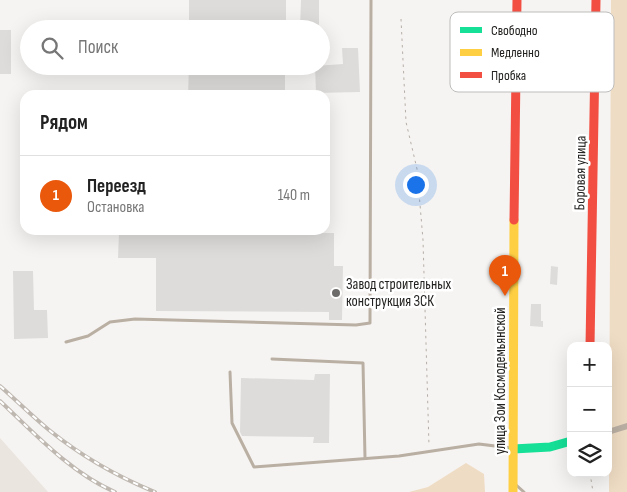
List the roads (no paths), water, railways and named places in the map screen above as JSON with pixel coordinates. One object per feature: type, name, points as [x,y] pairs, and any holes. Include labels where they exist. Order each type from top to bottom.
[{"type":"main road","name":"улица Зои Космодемьянской","points":[[514,492],[516,92]]},
{"type":"main road","name":"Боровая улица","points":[[590,342],[594,92]]},
{"type":"main road","points":[[513,449],[550,447],[567,442]]},
{"type":"street","points":[[612,431],[627,426]]},
{"type":"lane","points":[[66,342],[88,336],[110,322],[135,318],[370,323],[371,0]]},
{"type":"lane","points":[[272,359],[363,363],[365,458]]},
{"type":"lane","points":[[230,372],[232,423],[254,467],[399,456],[479,444],[513,449]]},
{"type":"lane","points":[[513,482],[524,492]]},
{"type":"railway","points":[[0,386],[43,425],[86,457],[155,492]]},
{"type":"railway","points":[[0,401],[68,463],[99,484],[115,492]]},
{"type":"place","name":"Завод строительных конструкция ЗСК","points":[[336,293]]},
{"type":"place","name":"Переезд","points":[[505,296]]}]
